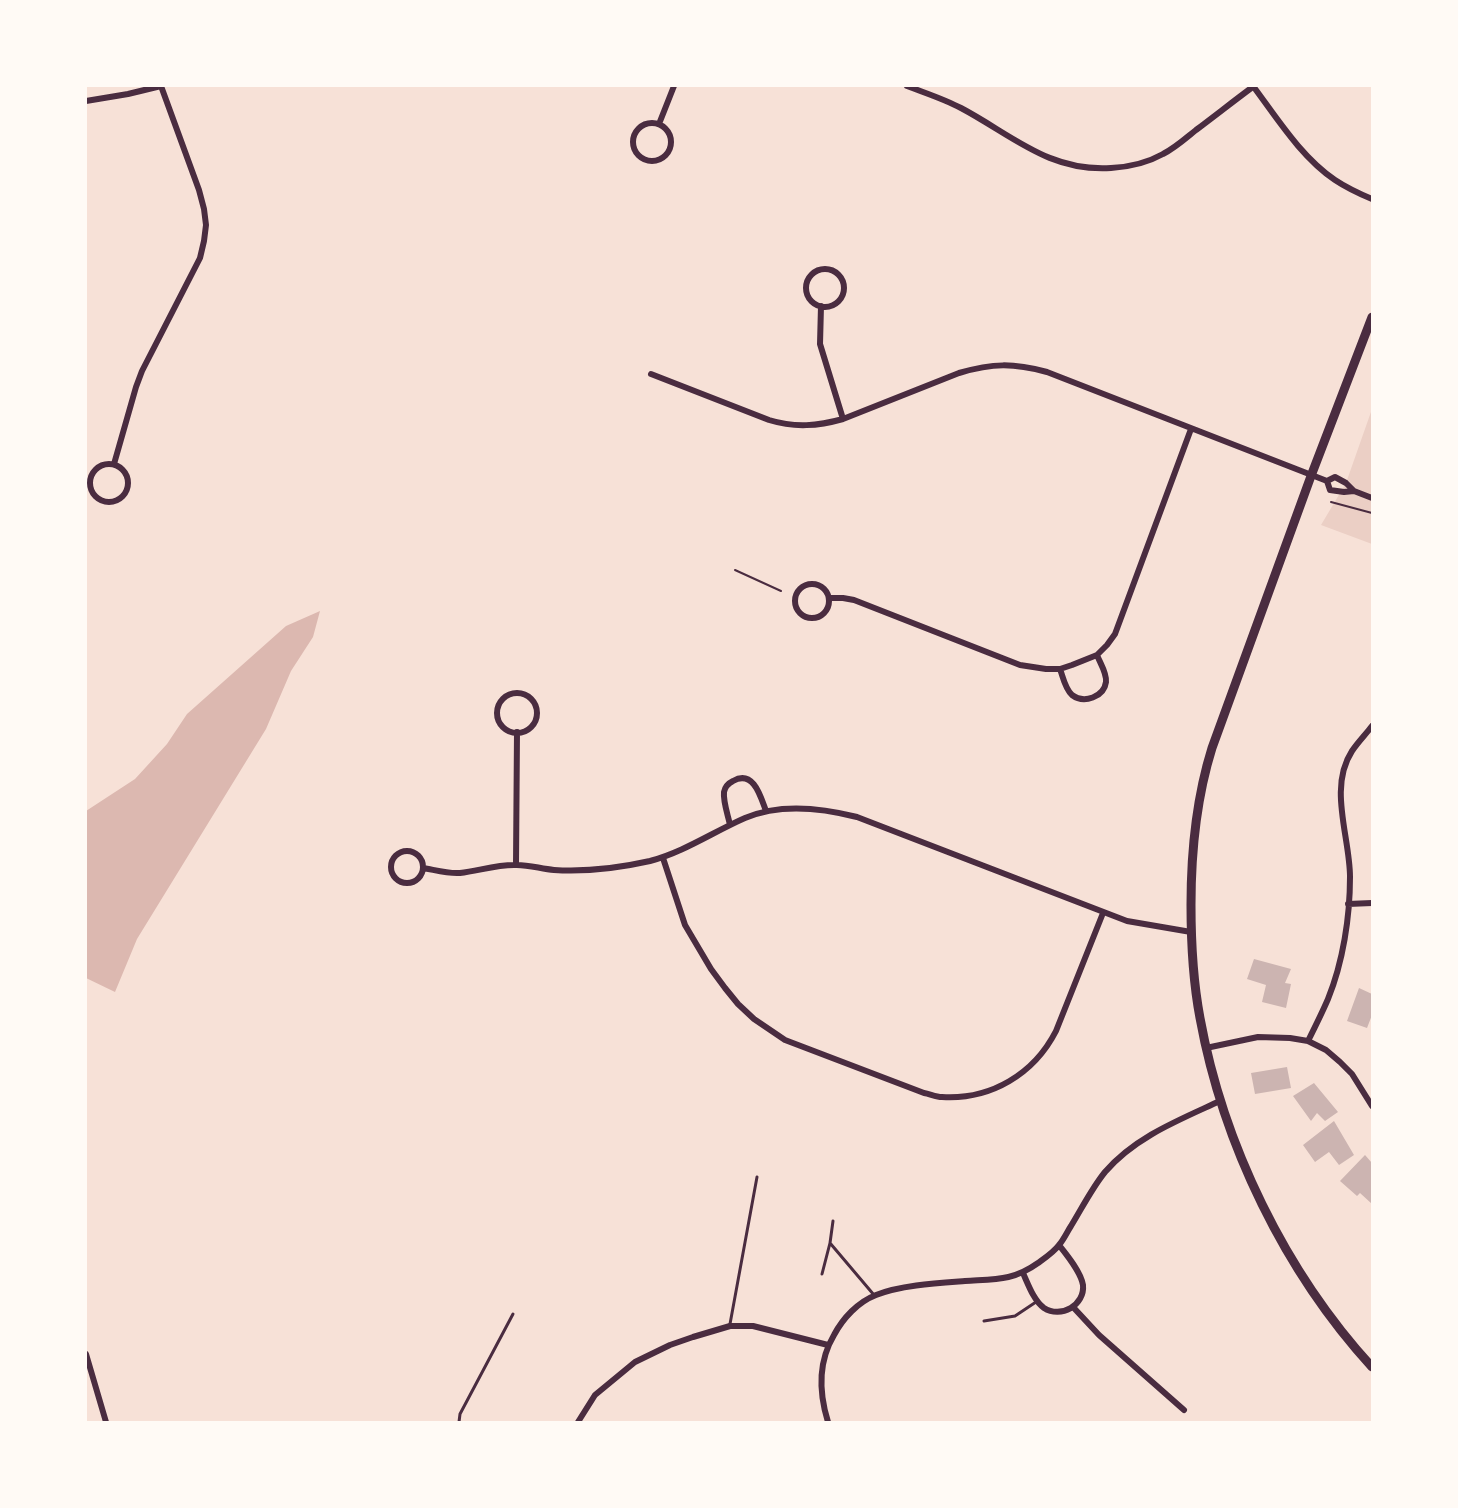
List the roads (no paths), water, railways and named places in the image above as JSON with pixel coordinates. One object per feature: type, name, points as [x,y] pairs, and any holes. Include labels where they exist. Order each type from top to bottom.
[{"type":"main road","points":[[1372,317],[1311,476],[1204,772],[1193,843],[1191,877],[1191,932],[1199,1015],[1220,1101],[1248,1174],[1285,1247],[1321,1303],[1372,1367]]},
{"type":"street","points":[[86,101],[161,86],[199,190],[206,225],[200,258],[142,371],[114,464]]},
{"type":"street","points":[[659,124],[674,86]]},
{"type":"street","points":[[907,86],[962,108],[1044,156],[1064,164],[1085,168],[1122,167],[1144,162],[1163,154],[1254,86],[1290,134],[1317,164],[1335,180],[1372,199]]},
{"type":"street","points":[[646,124],[659,124],[671,137],[670,149],[662,158],[651,161],[640,156],[636,151],[634,145],[636,132],[646,124]]},
{"type":"street","points":[[820,269],[832,270],[840,277],[844,288],[843,293],[832,305],[821,306],[810,300],[806,288],[814,272],[820,269]]},
{"type":"street","points":[[821,306],[819,344],[843,419]]},
{"type":"street","points":[[651,374],[781,424],[812,426],[843,419],[959,373],[986,366],[1014,365],[1047,372],[1327,482],[1330,490],[1354,491]]},
{"type":"street","points":[[829,598],[854,600],[1020,664],[1060,669],[1097,655],[1115,634],[1191,429]]},
{"type":"street","points":[[114,464],[127,476],[127,488],[119,498],[108,501],[93,492],[90,480],[101,465],[114,464]]},
{"type":"street","points":[[1327,482],[1335,477],[1354,491],[1372,498]]},
{"type":"street","points":[[812,583],[823,588],[829,598],[829,604],[824,613],[814,618],[804,617],[794,603],[794,597],[801,587],[812,583]]},
{"type":"street","points":[[1060,669],[1072,695],[1084,699],[1091,698],[1098,695],[1106,680],[1097,655]]},
{"type":"street","points":[[517,693],[533,701],[537,713],[533,724],[523,732],[517,732],[504,728],[498,716],[498,709],[504,697],[517,693]]},
{"type":"street","points":[[1308,1041],[1327,1000],[1345,938],[1350,877],[1340,803],[1344,770],[1351,752],[1372,726]]},
{"type":"street","points":[[516,864],[517,732]]},
{"type":"street","points":[[730,825],[724,792],[734,780],[746,779],[754,784],[766,812]]},
{"type":"street","points":[[423,868],[458,873],[516,864],[554,870],[622,867],[663,858],[690,847],[748,817],[784,809],[820,809],[857,817],[1127,921],[1191,932]]},
{"type":"street","points":[[409,851],[418,855],[423,868],[420,878],[406,883],[396,879],[391,865],[400,853],[409,851]]},
{"type":"street","points":[[663,858],[685,925],[724,988],[754,1019],[785,1040],[924,1093],[942,1097],[976,1095],[994,1090],[1028,1069],[1041,1055],[1050,1044],[1056,1031],[1103,913]]},
{"type":"street","points":[[1348,904],[1372,903]]},
{"type":"street","points":[[1206,1048],[1258,1037],[1308,1041],[1326,1050],[1352,1074],[1372,1106]]},
{"type":"street","points":[[828,1422],[823,1406],[821,1374],[828,1345],[841,1322],[855,1308],[874,1295],[894,1289],[941,1282],[1006,1279],[1023,1273],[1059,1245],[1090,1193],[1123,1153],[1168,1125],[1220,1101]]},
{"type":"street","points":[[1023,1273],[1038,1301],[1045,1309],[1053,1312],[1070,1310],[1083,1293],[1083,1284],[1059,1245]]},
{"type":"street","points":[[1073,1307],[1100,1335],[1184,1410]]},
{"type":"street","points":[[578,1422],[595,1395],[635,1362],[670,1345],[730,1326],[753,1326],[828,1345]]},
{"type":"street","points":[[86,1354],[106,1422]]},
{"type":"lane","points":[[730,1326],[757,1178]]},
{"type":"lane","points":[[822,1274],[833,1221]]},
{"type":"lane","points":[[830,1243],[874,1295]]},
{"type":"lane","points":[[984,1321],[1014,1316],[1038,1301]]},
{"type":"lane","points":[[459,1422],[460,1414],[513,1314]]}]
